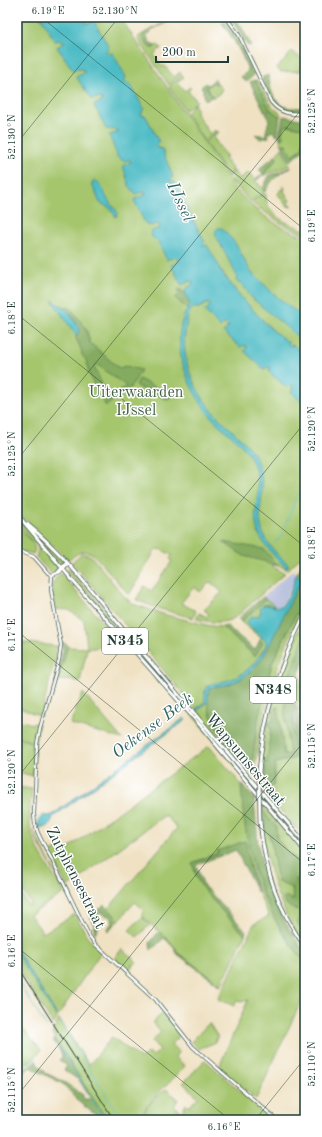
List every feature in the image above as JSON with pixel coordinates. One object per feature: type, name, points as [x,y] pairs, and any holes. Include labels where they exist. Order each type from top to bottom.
[{"type":"main road","name":"Wapsumsestraat","points":[[17,514],[62,568],[190,711]]},
{"type":"main road","name":"Wapsumsestraat","points":[[24,522],[46,540],[68,563],[305,851]]},
{"type":"main road","name":"N348","points":[[305,613],[287,652],[273,691],[263,733],[259,773],[260,822],[266,864],[275,894],[288,920],[305,947]]},
{"type":"main road","name":"Wapsumsestraat","points":[[193,715],[305,843]]},
{"type":"street","points":[[227,17],[239,34],[271,102],[275,107],[285,113],[305,114]]},
{"type":"street","points":[[17,550],[34,557],[48,573],[52,575],[68,563]]},
{"type":"street","name":"Zutphensestraat","points":[[52,575],[50,590],[60,652],[44,710],[38,744],[34,814],[36,832],[50,856],[90,937],[96,945],[155,999],[193,1047],[278,1120]]},
{"type":"shaded area","points":[[293,570],[298,574],[284,602],[276,607],[263,597]]},
{"type":"green space","name":"Uiterwaarden IJssel","points":[[17,17],[46,17],[96,90],[117,131],[159,225],[172,250],[203,298],[240,341],[282,379],[305,396],[305,552],[288,570],[277,565],[271,566],[285,573],[231,620],[216,622],[196,619],[199,613],[207,617],[209,614],[204,610],[222,592],[210,582],[200,592],[194,587],[181,603],[196,611],[193,618],[157,608],[136,600],[144,586],[152,591],[172,561],[170,559],[172,555],[156,549],[129,595],[95,556],[88,552],[82,552],[76,554],[70,559],[66,558],[17,512]]},
{"type":"green space","points":[[82,17],[120,17],[236,190],[259,212],[276,224],[305,237],[305,360],[257,315],[241,297],[202,245],[170,180],[157,147],[124,82]]},
{"type":"green space","points":[[230,17],[234,17],[251,45],[248,46],[246,44]]},
{"type":"green space","points":[[171,20],[155,28],[147,36],[149,42],[155,45],[154,48],[150,48],[142,37],[146,32]]},
{"type":"green space","points":[[225,21],[238,38],[255,74],[253,76],[236,41],[223,23]]},
{"type":"green space","points":[[222,23],[231,32],[253,76],[246,82],[241,77],[248,71],[243,58],[234,40]]},
{"type":"green space","points":[[146,32],[142,37],[152,48],[158,45],[161,48],[154,55],[162,67],[164,65],[174,77],[180,72],[181,74],[169,85],[138,39],[139,36]]},
{"type":"green space","points":[[292,51],[303,60],[301,71],[281,72],[276,68]]},
{"type":"green space","points":[[182,75],[184,77],[177,82],[185,91],[190,87],[191,88],[188,91],[197,101],[185,110],[169,87]]},
{"type":"green space","points":[[269,75],[271,89],[278,102],[288,108],[305,108],[305,112],[295,112],[281,108],[273,101],[262,79],[263,77]]},
{"type":"green space","points":[[215,79],[217,83],[215,84],[213,82],[206,87],[213,97],[210,98],[208,96],[209,99],[206,101],[203,96],[206,95],[202,92],[204,91],[201,87],[206,83],[208,85]]},
{"type":"green space","points":[[255,80],[259,81],[271,105],[281,114],[280,117],[269,108]]},
{"type":"green space","points":[[255,80],[270,109],[265,112],[250,82]]},
{"type":"green space","points":[[213,82],[215,84],[217,83],[222,89],[219,94],[213,97],[206,88]]},
{"type":"green space","points":[[195,103],[198,110],[195,112],[210,134],[215,130],[216,132],[204,141],[186,113]]},
{"type":"green space","points":[[271,110],[280,117],[277,136],[272,131],[268,134],[269,137],[260,139],[255,134],[265,136],[269,120],[266,113]]},
{"type":"green space","points":[[283,116],[301,119],[305,126],[305,136],[302,128],[288,125],[283,127],[283,138],[280,138],[279,135]]},
{"type":"green space","points":[[288,125],[302,128],[305,136],[303,147],[292,156],[286,144],[282,145],[279,136],[280,138],[283,127]]},
{"type":"green space","points":[[218,131],[219,132],[213,137],[227,158],[225,159],[232,168],[229,177],[205,142]]},
{"type":"green space","points":[[303,140],[305,140],[305,149],[290,161],[282,145],[286,144],[293,156],[303,147]]},
{"type":"green space","points":[[282,148],[290,165],[263,176],[277,159],[275,156]]},
{"type":"green space","points":[[275,156],[277,159],[263,174],[259,169]]},
{"type":"green space","points":[[291,167],[275,178],[265,192],[263,188],[269,176]]},
{"type":"green space","points":[[233,170],[240,179],[248,172],[263,189],[264,193],[250,202],[231,180]]},
{"type":"green space","points":[[284,187],[284,191],[290,201],[288,203],[289,206],[292,206],[290,207],[285,204],[278,194]]},
{"type":"green space","points":[[266,194],[267,203],[273,213],[277,217],[305,230],[305,235],[282,224],[252,203],[257,197]]},
{"type":"green space","points":[[179,289],[182,290],[182,293],[185,292],[190,305],[187,310],[175,298],[180,294],[178,291]]},
{"type":"green space","points":[[60,305],[71,309],[86,328],[90,343],[119,368],[126,366],[141,370],[131,387],[106,406],[97,392],[89,373],[86,360],[82,355],[76,338],[76,334],[78,334],[77,325]],"holes":[[[96,364],[126,386],[109,400],[94,366]]]},
{"type":"green space","points":[[139,379],[172,396],[167,399],[136,386]]},
{"type":"green space","points":[[17,517],[57,563],[58,569],[55,573],[49,572],[36,557],[38,550],[37,546],[17,525]]},
{"type":"green space","points":[[17,528],[33,543],[35,550],[33,554],[17,550]]},
{"type":"green space","points":[[31,530],[64,561],[63,563],[59,563]]},
{"type":"green space","points":[[223,542],[264,549],[278,566],[244,556]]},
{"type":"green space","points":[[81,554],[91,556],[125,597],[133,604],[166,615],[211,626],[222,627],[255,656],[263,643],[260,640],[261,638],[241,622],[266,599],[276,607],[266,604],[263,605],[259,616],[251,617],[266,640],[266,644],[247,670],[235,678],[215,684],[205,691],[205,702],[196,709],[72,562]]},
{"type":"green space","points":[[305,560],[305,596],[272,663],[259,715],[252,763],[244,761],[223,738],[213,721],[208,701],[208,690],[212,687],[229,684],[241,679],[259,662],[266,652],[299,584],[300,580],[297,573]]},
{"type":"green space","points":[[68,569],[71,570],[191,711],[190,712],[68,573]]},
{"type":"green space","points":[[61,574],[121,643],[87,649],[80,681],[58,680],[67,647],[87,648],[84,621],[69,610],[55,609],[52,590],[54,580]]},
{"type":"green space","points":[[305,596],[305,603],[278,667],[265,709],[254,777],[197,711],[208,702],[214,725],[219,732],[252,763],[259,715],[272,663]]},
{"type":"green space","points":[[263,597],[266,599],[241,622],[238,619]]},
{"type":"green space","points":[[305,617],[305,634],[286,684],[285,713],[290,755],[284,756],[279,720],[268,722],[267,726],[271,727],[267,763],[263,766],[266,767],[265,781],[274,785],[275,763],[296,757],[293,716],[299,674],[305,683],[303,693],[296,706],[295,719],[297,741],[299,719],[305,712],[305,838],[260,787],[264,737],[270,707],[283,667]]},
{"type":"green space","points":[[227,626],[255,650],[260,640],[263,643],[255,656],[222,627]]},
{"type":"green space","points":[[305,634],[305,658],[299,674],[294,702],[293,723],[295,758],[275,763],[274,785],[271,787],[265,781],[266,767],[262,766],[263,763],[267,763],[271,727],[267,726],[268,722],[272,722],[275,707],[278,707],[284,755],[290,755],[285,713],[286,684]]},
{"type":"green space","points":[[17,642],[57,646],[41,716],[17,707]]},
{"type":"green space","points":[[62,642],[68,645],[57,683],[55,683],[63,650]]},
{"type":"green space","points":[[83,693],[122,739],[70,724]]},
{"type":"green space","points":[[296,706],[299,707],[298,715],[301,717],[299,719],[300,741],[297,741]]},
{"type":"green space","points":[[193,714],[305,845],[305,849],[192,715]]},
{"type":"green space","points":[[17,720],[39,724],[35,743],[17,736]]},
{"type":"green space","points":[[17,737],[35,744],[33,776],[18,772],[17,787]]},
{"type":"green space","points":[[209,746],[241,784],[254,872],[261,891],[282,933],[305,962],[305,993],[256,1099],[219,1067],[248,1000],[241,1002],[237,1001],[234,1006],[218,999],[254,924],[269,916],[254,880],[245,841],[192,863],[198,881],[222,911],[245,935],[221,985],[178,953],[173,945],[141,915],[144,910],[135,902],[119,920],[108,909],[177,828],[165,815],[67,887],[50,853],[60,848],[66,850]]},
{"type":"green space","points":[[241,784],[254,798],[258,845],[263,869],[269,886],[281,915],[305,952],[305,962],[277,923],[266,901],[258,879],[251,857],[246,833]]},
{"type":"green space","points":[[17,787],[32,789],[30,824],[32,832],[39,850],[64,893],[30,915],[43,933],[75,914],[88,938],[101,952],[53,1025],[17,967],[17,888],[29,906],[32,905],[17,883]]},
{"type":"green space","points":[[261,804],[305,855],[305,868],[277,841],[276,826],[268,819],[261,807]]},
{"type":"green space","points":[[261,808],[276,826],[277,840],[304,868],[305,886],[303,888],[296,878],[300,895],[300,908],[305,905],[305,935],[298,924],[299,910],[291,908],[284,902],[283,899],[286,897],[293,900],[292,888],[278,882],[270,837],[266,831],[262,831]]},
{"type":"green space","points":[[33,830],[37,838],[65,891],[38,842]]},
{"type":"green space","points":[[262,831],[266,831],[270,837],[278,882],[292,888],[293,900],[288,897],[295,910],[299,910],[298,924],[305,935],[305,945],[289,919],[276,891]]},
{"type":"green space","points":[[245,841],[251,873],[257,892],[236,850],[196,865],[204,886],[246,931],[245,935],[206,893],[198,881],[192,863],[217,854],[217,851]]},
{"type":"green space","points":[[295,875],[302,888],[305,886],[305,905],[299,909]]},
{"type":"green space","points":[[105,905],[119,920],[108,931],[107,930],[113,921],[109,916],[104,915],[103,912],[97,915],[98,929],[95,933],[95,928],[90,916]]},
{"type":"green space","points":[[142,917],[150,925],[137,937],[129,930]]},
{"type":"green space","points":[[159,931],[175,947],[178,953],[221,986],[177,954],[174,948],[164,938],[151,950],[150,943]]},
{"type":"green space","points":[[122,949],[137,962],[133,966],[132,964],[132,967],[128,971],[114,958]]},
{"type":"green space","points":[[163,1013],[180,1035],[171,1044],[179,1051],[175,1057],[185,1066],[148,1105],[140,1120],[105,1120],[103,1114],[52,1034],[59,1019],[89,1065],[112,1037],[141,1059],[147,1053],[153,1056],[160,1050],[152,1041],[161,1032],[153,1022]]},
{"type":"green space","points":[[17,1022],[41,1050],[17,1072]]},
{"type":"green space","points":[[209,1023],[218,1037],[214,1043],[198,1049],[191,1042]]},
{"type":"green space","points":[[54,1039],[103,1114],[105,1120],[102,1120],[75,1099],[76,1098],[63,1084],[30,1067],[17,1080],[17,1076],[36,1060],[38,1065],[44,1070],[45,1073],[61,1080],[83,1095],[83,1099],[91,1099],[79,1080],[64,1070],[67,1066],[59,1060],[62,1057],[62,1054],[53,1040]]},
{"type":"green space","points":[[205,1060],[266,1114],[262,1120],[141,1120],[148,1106],[166,1089],[178,1099],[174,1107],[182,1112],[186,1104],[189,1107],[198,1097],[183,1083]]},
{"type":"water","name":"IJssel","points":[[41,17],[89,17],[86,23],[92,21],[95,23],[109,47],[106,52],[114,55],[126,77],[124,82],[130,84],[144,108],[141,115],[146,116],[159,142],[156,147],[162,149],[173,177],[170,181],[175,182],[188,210],[186,213],[190,214],[205,242],[203,246],[207,245],[221,272],[241,297],[270,328],[288,342],[289,346],[293,345],[305,355],[305,405],[291,392],[293,386],[290,385],[287,388],[269,372],[271,368],[268,367],[264,369],[245,352],[244,350],[247,348],[246,345],[240,347],[223,332],[228,328],[228,325],[225,323],[220,328],[205,311],[210,304],[208,303],[199,308],[193,308],[188,316],[184,346],[193,381],[206,403],[245,444],[256,459],[262,484],[260,515],[261,526],[267,541],[279,556],[289,565],[286,568],[267,547],[260,537],[256,526],[255,515],[258,481],[250,457],[237,440],[205,410],[189,381],[183,366],[180,350],[180,334],[183,319],[190,305],[185,292],[186,288],[191,286],[193,282],[190,281],[182,285],[181,284],[171,265],[178,262],[179,259],[176,257],[167,260],[158,242],[152,237],[150,232],[159,228],[160,225],[157,224],[151,226],[145,223],[134,200],[146,194],[144,192],[136,194],[129,186],[123,166],[131,162],[130,160],[124,161],[118,158],[109,135],[117,133],[118,130],[106,129],[94,105],[102,102],[102,99],[91,98],[76,77],[85,71],[83,69],[73,70],[57,47],[65,42],[62,40],[55,41]]},
{"type":"water","points":[[95,180],[101,186],[108,200],[117,212],[118,214],[116,217],[110,208],[100,203],[92,184]]},
{"type":"water","points":[[218,228],[222,228],[236,244],[251,272],[275,295],[305,319],[305,343],[253,299],[241,283],[236,281],[237,276],[215,234]]},
{"type":"water","points":[[52,300],[68,311],[80,329],[78,334],[75,334]]},
{"type":"water","points":[[297,574],[300,580],[299,584],[263,657],[255,667],[235,682],[210,688],[208,692],[208,702],[197,711],[196,709],[205,702],[205,692],[207,687],[211,684],[223,682],[239,676],[251,667],[261,655],[267,642],[246,623],[251,617],[259,616],[261,612],[260,608],[263,606],[281,606],[290,594]]},
{"type":"water","points":[[184,718],[186,720],[53,817],[50,825],[45,828],[39,827],[38,821],[43,815],[52,815]]},
{"type":"water","points":[[17,950],[57,1015],[56,1016],[17,954]]},
{"type":"waterway","points":[[297,496],[301,492],[305,492]]},
{"type":"waterway","points":[[274,543],[281,537],[296,498]]},
{"type":"waterway","points":[[17,980],[48,1029]]},
{"type":"waterway","points":[[60,1022],[122,1120]]},
{"type":"waterway","points":[[58,1045],[102,1115]]},
{"type":"waterway","points":[[17,1072],[37,1057]]},
{"type":"waterway","points":[[103,1114],[102,1115],[105,1120]]},
{"type":"railway","points":[[17,966],[114,1120]]},
{"type":"water label","name":"Oekense Beek","points":[[153,726]]}]
